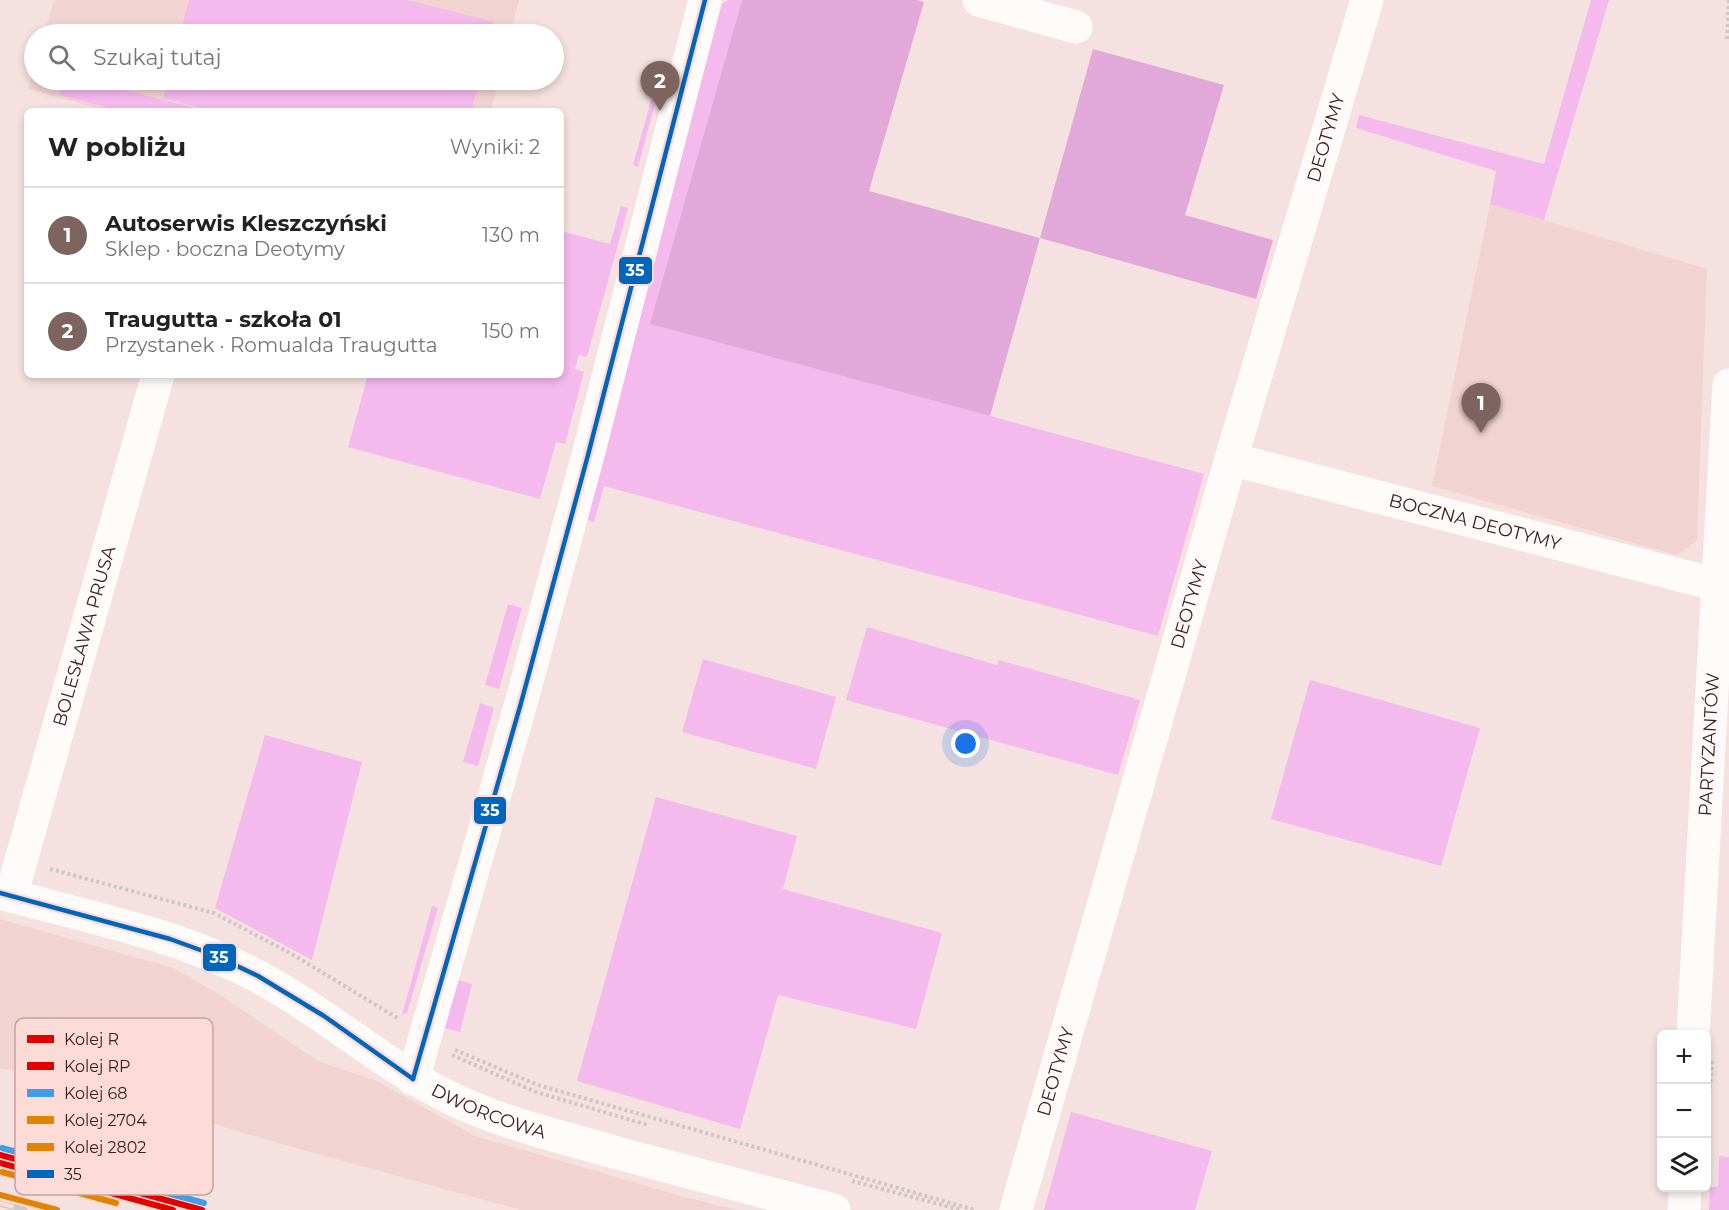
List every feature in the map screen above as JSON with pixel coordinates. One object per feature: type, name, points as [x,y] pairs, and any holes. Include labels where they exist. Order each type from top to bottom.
[{"type":"street","points":[[413,1079],[521,703],[594,432],[705,0]]},
{"type":"street","points":[[979,0],[1076,27]]},
{"type":"street","name":"DEOTYMY","points":[[1016,1210],[1231,459],[1367,0]]},
{"type":"street","name":"BOLESŁAWA PRUSA","points":[[5,894],[157,378]]},
{"type":"street","name":"PARTYZANTÓW","points":[[1693,1030],[1721,667],[1718,585],[1729,385]]},
{"type":"street","name":"BOCZNA DEOTYMY","points":[[1231,459],[1718,585]]},
{"type":"street","name":"DWORCOWA","points":[[5,894],[170,939],[214,955],[258,976],[316,1011],[413,1079],[497,1118],[599,1148],[834,1210]]},
{"type":"street","points":[[1684,1210],[1685,1192]]},
{"type":"path","points":[[1729,0],[1727,39],[1729,39]]},
{"type":"path","points":[[83,884],[180,910]]},
{"type":"path","points":[[240,933],[287,957],[424,1038],[536,1092],[655,1127]]},
{"type":"path","points":[[424,1038],[538,1085],[975,1210]]},
{"type":"path","points":[[848,1180],[962,1210]]},
{"type":"shaded area","points":[[54,0],[519,0],[513,24],[47,24]]},
{"type":"shaded area","points":[[189,0],[407,0],[494,22],[494,24],[183,24]]},
{"type":"shaded area","points":[[729,0],[742,0],[651,324],[1204,474],[1158,636],[604,486],[594,522],[585,519],[722,4]]},
{"type":"shaded area","points":[[742,0],[917,0],[924,2],[869,191],[1040,238],[990,416],[650,324]]},
{"type":"shaded area","points":[[1591,0],[1609,0],[1544,220],[1490,204],[1496,171],[1356,128],[1359,115],[1544,164]]},
{"type":"shaded area","points":[[1093,49],[1224,85],[1185,215],[1273,240],[1256,299],[1040,238]]},
{"type":"shaded area","points":[[659,72],[663,74],[638,167],[633,165]]},
{"type":"shaded area","points":[[32,90],[496,90],[492,108],[97,108]]},
{"type":"shaded area","points":[[61,90],[125,90],[194,108],[110,108],[60,95]]},
{"type":"shaded area","points":[[165,90],[477,90],[472,108],[201,108],[163,98]]},
{"type":"shaded area","points":[[1490,204],[1707,269],[1697,541],[1677,555],[1432,486]]},
{"type":"shaded area","points":[[621,206],[628,208],[587,357],[579,355],[575,369],[584,372],[565,444],[556,442],[540,499],[348,447],[367,378],[564,378],[564,232],[610,244]]},
{"type":"shaded area","points":[[508,604],[522,608],[499,689],[485,685]]},
{"type":"shaded area","points":[[867,627],[997,665],[999,660],[1140,700],[1118,775],[846,700]]},
{"type":"shaded area","points":[[703,659],[836,697],[816,769],[682,732]]},
{"type":"shaded area","points":[[1310,680],[1480,728],[1441,866],[1271,819]]},
{"type":"shaded area","points":[[480,703],[494,708],[478,766],[463,762]]},
{"type":"shaded area","points":[[265,735],[362,762],[312,960],[215,908]]},
{"type":"shaded area","points":[[656,797],[797,836],[783,889],[942,933],[916,1029],[778,995],[740,1129],[577,1081]]},
{"type":"shaded area","points":[[432,906],[438,908],[407,1013],[402,1015]]},
{"type":"shaded area","points":[[0,919],[173,968],[217,993],[318,1061],[377,1081],[475,1136],[736,1210],[521,1210],[213,1124],[213,1018],[15,1018],[15,1071],[0,1068]]},
{"type":"shaded area","points":[[458,980],[472,984],[460,1032],[444,1028]]},
{"type":"shaded area","points":[[1071,1112],[1212,1151],[1195,1210],[1044,1210]]},
{"type":"shaded area","points":[[1719,1156],[1729,1157],[1729,1210],[1709,1210],[1711,1187],[1718,1187]]},
{"type":"railway","points":[[0,1203],[24,1210]]},
{"type":"rail line","name":"68","points":[[2,1148],[15,1152]]},
{"type":"rail line","name":"R","points":[[0,1155],[15,1159]]},
{"type":"rail line","name":"RP","points":[[0,1163],[15,1167]]},
{"type":"rail line","name":"2704","points":[[2,1172],[15,1176]]},
{"type":"rail line","name":"2802","points":[[0,1195],[57,1210]]},
{"type":"rail line","name":"2704","points":[[87,1195],[116,1203]]},
{"type":"rail line","name":"RP","points":[[118,1195],[173,1210]]},
{"type":"rail line","name":"R","points":[[147,1195],[202,1210]]},
{"type":"rail line","name":"68","points":[[175,1195],[204,1203]]},
{"type":"transit line","name":"35","points":[[413,1079],[521,703],[588,455],[705,0]]},
{"type":"transit line","name":"35","points":[[0,893],[170,939],[214,955],[258,976],[324,1016],[413,1079]]},
{"type":"place","name":"Traugutta - szkoła 01","points":[[660,111]]},
{"type":"place","name":"Autoserwis Kleszczyński","points":[[1481,433]]}]
